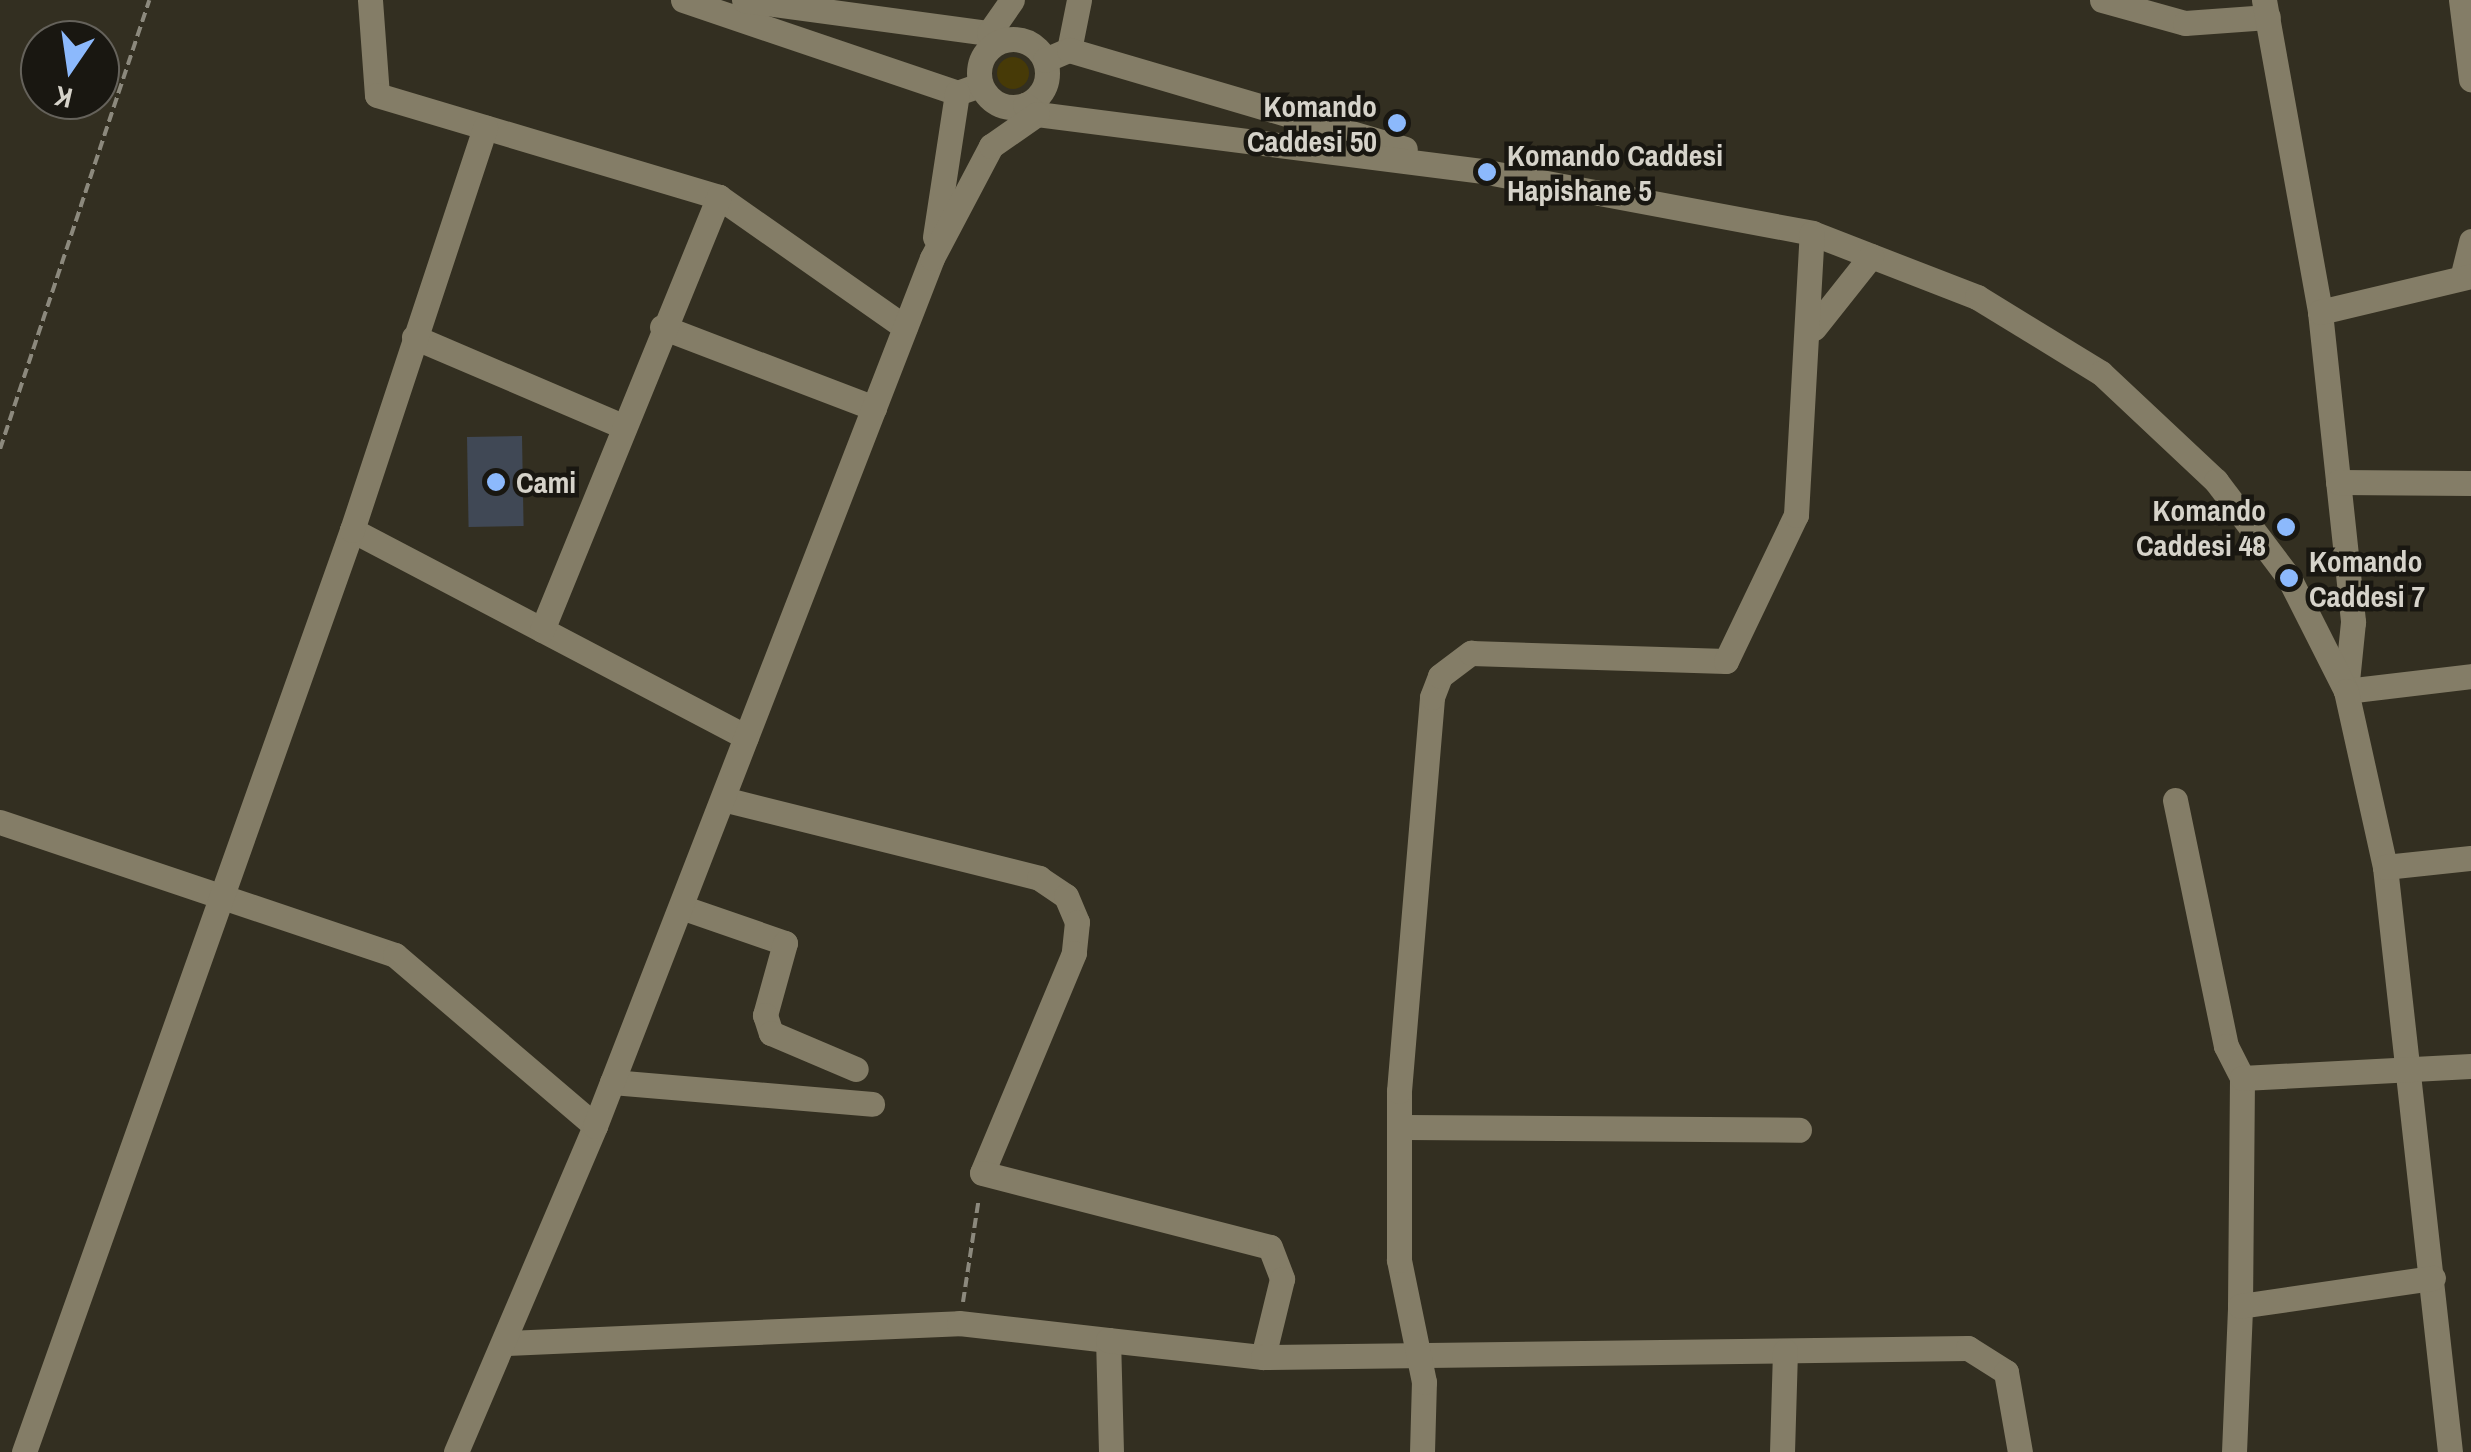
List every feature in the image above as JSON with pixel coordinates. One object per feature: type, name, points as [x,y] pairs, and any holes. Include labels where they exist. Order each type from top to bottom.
[{"type":"street","points":[[370,0],[377,96],[718,197],[905,327]]},
{"type":"street","points":[[683,0],[969,89],[994,102],[1487,172],[1812,233],[1977,297],[2101,373],[2216,481],[2290,578],[2346,691],[2385,868],[2450,1452]]},
{"type":"street","points":[[456,1452],[595,1126],[932,258],[991,146],[1031,109],[1046,81],[1045,60],[1021,40],[744,0]]},
{"type":"street","points":[[932,258],[969,89],[1012,0]]},
{"type":"street","points":[[1069,50],[1078,0]]},
{"type":"street","points":[[2102,0],[2185,23],[2266,9],[2320,312],[2353,622],[2346,691]]},
{"type":"street","points":[[2461,0],[2471,79]]},
{"type":"street","points":[[1045,60],[1069,50],[1487,172]]},
{"type":"street","points":[[24,1452],[352,530],[485,127]]},
{"type":"street","points":[[542,630],[620,425],[718,197]]},
{"type":"street","points":[[1422,1452],[1419,1358],[1398,1236],[1406,1128],[1399,1091],[1415,858],[1440,676],[1470,653],[1726,661],[1796,515],[1811,332],[1812,233]]},
{"type":"street","points":[[2320,312],[2467,275],[2471,241]]},
{"type":"street","points":[[1811,332],[1871,256]]},
{"type":"street","points":[[662,328],[874,408]]},
{"type":"street","points":[[414,337],[620,425]]},
{"type":"street","points":[[2338,482],[2471,483]]},
{"type":"street","points":[[352,530],[746,738]]},
{"type":"street","points":[[2346,691],[2471,676]]},
{"type":"street","points":[[723,799],[1039,878],[1066,896],[1078,922],[1074,953],[982,1173],[1270,1247],[1282,1278],[1263,1357]]},
{"type":"street","points":[[2175,800],[2226,1046],[2242,1078],[2234,1452]]},
{"type":"street","points":[[0,822],[224,892],[395,955],[595,1126]]},
{"type":"street","points":[[2385,868],[2471,858]]},
{"type":"street","points":[[681,907],[784,943],[765,1015],[771,1033],[856,1069]]},
{"type":"street","points":[[2242,1078],[2471,1066]]},
{"type":"street","points":[[612,1082],[872,1104]]},
{"type":"street","points":[[1406,1128],[1799,1130]]},
{"type":"street","points":[[2240,1306],[2432,1278]]},
{"type":"street","points":[[506,1342],[959,1324],[1263,1357],[1983,1352],[2013,1386],[2020,1452]]},
{"type":"street","points":[[1108,1340],[1111,1452]]},
{"type":"street","points":[[1782,1452],[1785,1351]]},
{"type":"path","points":[[0,449],[149,0]]},
{"type":"path","points":[[959,1324],[982,1173]]},
{"type":"shaded area","points":[[1013,57],[1024,62],[1029,73],[1024,84],[1013,89],[1002,84],[997,73],[1002,62]]},
{"type":"building","name":"Cami","points":[[522,436],[524,526],[469,527],[467,437]]},
{"type":"place","name":"Komando Caddesi 50","points":[[1397,123]]},
{"type":"place","name":"Komando Caddesi Hapishane 5","points":[[1487,172]]},
{"type":"place","name":"Cami","points":[[496,482]]},
{"type":"place","name":"Komando Caddesi 48","points":[[2286,527]]},
{"type":"place","name":"Komando Caddesi 7","points":[[2289,578]]}]
